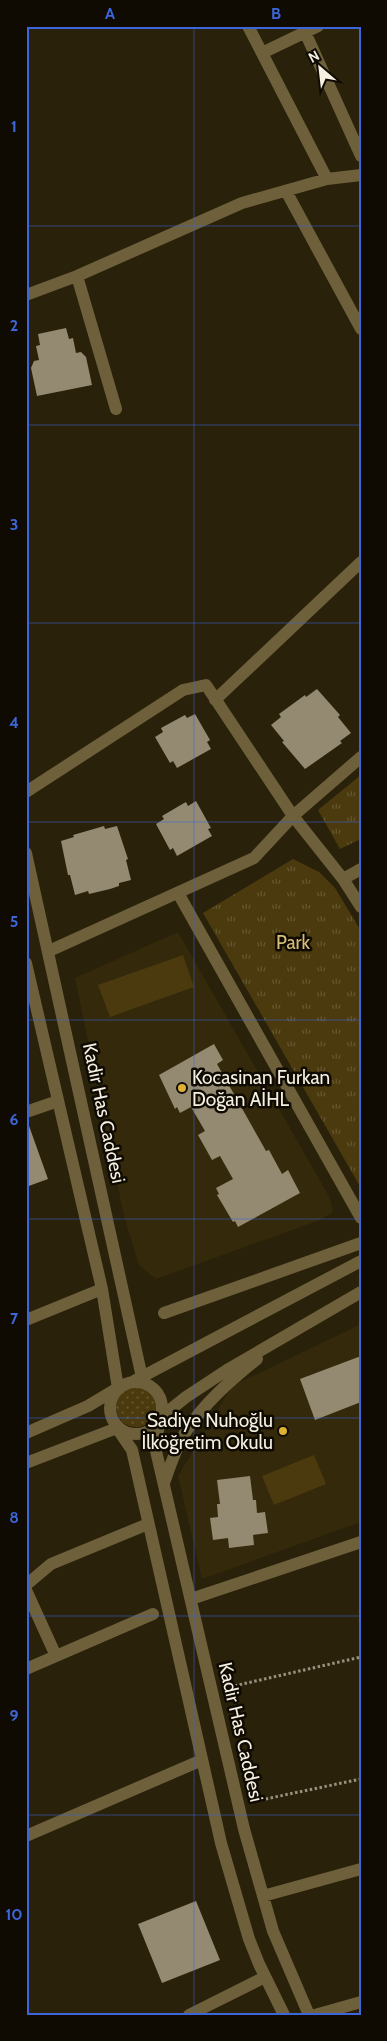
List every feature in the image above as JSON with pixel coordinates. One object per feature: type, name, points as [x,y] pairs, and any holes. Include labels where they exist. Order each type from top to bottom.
[{"type":"street","points":[[262,53],[318,26]]},
{"type":"street","points":[[251,27],[262,53],[327,179]]},
{"type":"street","points":[[305,32],[361,156]]},
{"type":"street","points":[[26,295],[77,276],[242,203],[327,179],[361,175]]},
{"type":"street","points":[[286,191],[361,329]]},
{"type":"street","points":[[77,276],[116,409]]},
{"type":"street","points":[[215,700],[361,562]]},
{"type":"street","points":[[26,792],[183,690],[206,685],[293,816],[344,879],[361,907]]},
{"type":"street","points":[[49,951],[254,858],[293,816],[361,757]]},
{"type":"street","name":"Kadir Has Caddesi","points":[[26,853],[49,951],[140,1380]]},
{"type":"street","points":[[344,879],[361,869]]},
{"type":"street","points":[[178,893],[361,1218]]},
{"type":"street","points":[[26,963],[102,1289],[118,1388],[110,1404],[110,1413],[134,1458],[221,1843],[241,1913],[249,1939],[284,2015]]},
{"type":"street","points":[[26,1112],[58,1101]]},
{"type":"street","points":[[164,1313],[361,1244]]},
{"type":"street","points":[[26,1432],[88,1406],[126,1383],[140,1380],[361,1262]]},
{"type":"street","points":[[26,1320],[102,1289]]},
{"type":"street","points":[[161,1417],[205,1383],[361,1292]]},
{"type":"street","points":[[164,1483],[178,1446],[198,1415],[222,1390],[281,1338]]},
{"type":"street","points":[[26,1463],[117,1428],[134,1434],[142,1433],[157,1425],[161,1417],[162,1400],[152,1386],[140,1380]]},
{"type":"street","name":"Kadir Has Caddesi","points":[[161,1417],[156,1439],[156,1451],[238,1804],[273,1932],[309,2015]]},
{"type":"street","points":[[26,1585],[51,1564],[148,1524]]},
{"type":"street","points":[[191,1599],[361,1542]]},
{"type":"street","points":[[26,1590],[56,1656]]},
{"type":"street","points":[[26,1669],[153,1614]]},
{"type":"street","points":[[26,1836],[202,1760]]},
{"type":"street","points":[[263,1896],[361,1869]]},
{"type":"street","points":[[189,2015],[265,1976]]},
{"type":"street","points":[[314,2015],[361,2002]]},
{"type":"path","points":[[212,1692],[361,1657]]},
{"type":"path","points":[[238,1804],[361,1779]]},
{"type":"shaded area","name":"Kocasinan Furkan Doğan AİHL","points":[[178,932],[330,1198],[333,1212],[320,1220],[156,1279],[139,1265],[124,1216],[75,978]]},
{"type":"shaded area","name":"Sadiye Nuhoğlu İlköğretim Okulu","points":[[361,1324],[361,1522],[202,1579],[178,1476],[232,1386]]},
{"type":"green space","points":[[361,775],[361,839],[340,849],[318,810]]},
{"type":"green space","name":"Park","points":[[293,859],[319,872],[335,888],[361,931],[361,1188],[203,913]]},
{"type":"green space","points":[[183,955],[194,987],[110,1017],[98,985]]},
{"type":"green space","points":[[136,1387],[150,1393],[156,1407],[150,1421],[136,1427],[122,1421],[116,1407],[122,1393]]},
{"type":"green space","points":[[314,1455],[326,1484],[274,1505],[262,1476]]},
{"type":"building","points":[[66,328],[69,339],[73,338],[76,353],[81,352],[86,357],[92,385],[37,396],[31,368],[34,361],[39,360],[36,346],[40,345],[38,334]]},
{"type":"building","points":[[317,689],[340,715],[338,717],[351,733],[340,741],[342,743],[305,769],[282,742],[284,741],[271,725],[281,717],[279,714],[305,695],[306,697]]},
{"type":"building","points":[[195,714],[210,740],[207,742],[211,749],[177,768],[173,761],[170,763],[155,737],[163,732],[161,728],[185,715],[187,718]]},
{"type":"building","points":[[196,801],[211,828],[208,829],[212,836],[177,856],[173,848],[170,850],[156,824],[164,819],[162,816],[179,806],[186,802],[188,806]]},
{"type":"building","points":[[104,826],[105,829],[117,826],[128,859],[126,860],[131,880],[119,883],[119,886],[110,889],[89,894],[88,891],[75,895],[70,875],[68,875],[61,841],[74,837],[73,835]]},
{"type":"building","points":[[214,1044],[223,1060],[217,1064],[266,1151],[269,1150],[282,1174],[288,1170],[300,1193],[238,1227],[217,1195],[219,1194],[216,1188],[233,1179],[220,1156],[212,1160],[198,1135],[205,1131],[191,1107],[180,1113],[177,1107],[175,1109],[159,1075]]},
{"type":"building","points":[[28,1123],[48,1179],[26,1187],[26,1124]]},
{"type":"building","points":[[361,1356],[361,1402],[315,1420],[300,1379]]},
{"type":"building","points":[[250,1476],[253,1500],[256,1500],[257,1513],[265,1512],[268,1533],[253,1535],[254,1545],[229,1548],[228,1538],[213,1540],[210,1518],[218,1517],[217,1504],[220,1504],[217,1480]]},
{"type":"building","points":[[196,1901],[220,1960],[162,1983],[138,1924]]},
{"type":"place","name":"Kocasinan Furkan Doğan AİHL","points":[[182,1088]]},
{"type":"place","name":"Sadiye Nuhoğlu İlköğretim Okulu","points":[[283,1431]]}]
